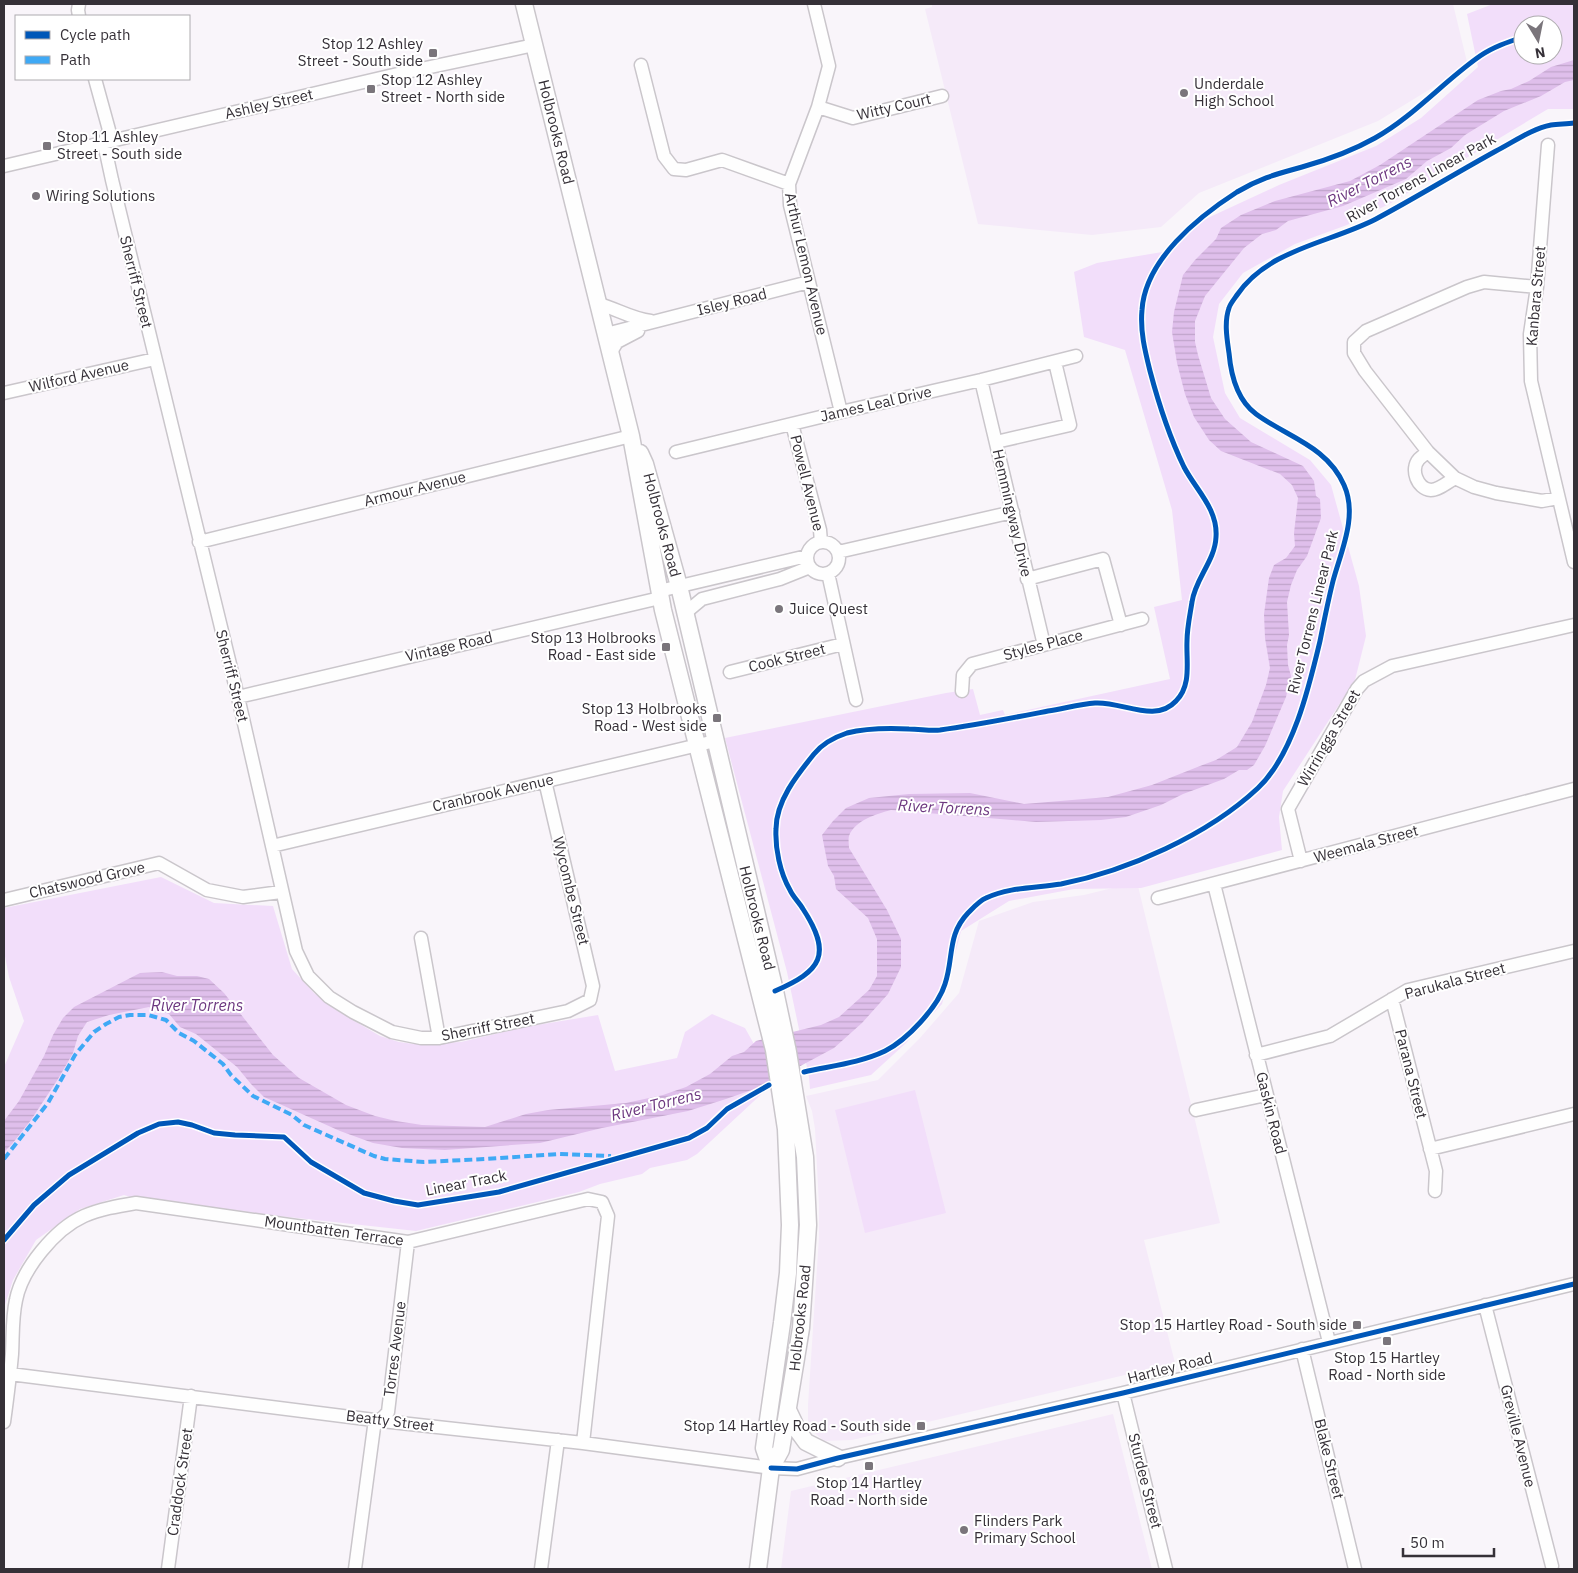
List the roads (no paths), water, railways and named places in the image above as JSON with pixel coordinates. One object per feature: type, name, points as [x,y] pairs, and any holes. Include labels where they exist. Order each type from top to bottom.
[{"type":"main road","name":"Holbrooks Road","points":[[524,4],[631,436],[659,594],[774,1050],[782,1097],[788,1158],[789,1255],[782,1323],[764,1448],[771,1468]]},
{"type":"main road","name":"Holbrooks Road","points":[[631,436],[645,464],[679,586],[684,614],[775,992],[788,1052],[805,1157],[808,1225],[800,1328],[781,1450],[771,1468],[758,1569]]},
{"type":"main road","points":[[788,1410],[798,1431],[806,1442],[838,1458]]},
{"type":"street","name":"Arthur Lemon Avenue","points":[[814,4],[829,66],[818,107],[788,184],[790,205],[841,412]]},
{"type":"street","name":"Ashley Street","points":[[4,166],[534,44]]},
{"type":"street","points":[[641,65],[664,156],[674,169],[686,170],[722,160],[788,184]]},
{"type":"street","name":"Sherriff Street","points":[[95,80],[109,130],[104,143],[155,359],[238,697],[296,951],[308,976],[329,997],[353,1012],[392,1032],[421,1038],[439,1038],[568,1011],[590,1000]]},
{"type":"street","name":"Witty Court","points":[[818,107],[853,118],[942,96]]},
{"type":"street","name":"Kanbara Street","points":[[1548,145],[1537,287],[1530,334],[1531,381],[1574,562]]},
{"type":"street","name":"Isley Road","points":[[606,334],[809,282]]},
{"type":"street","points":[[1537,287],[1484,282],[1468,287],[1366,331],[1354,342],[1354,353],[1365,371],[1428,452],[1455,478],[1496,493],[1542,501],[1558,498]]},
{"type":"street","name":"Isley Road","points":[[599,304],[641,320],[656,322]]},
{"type":"street","name":"Isley Road","points":[[611,352],[617,342],[656,322]]},
{"type":"street","name":"James Leal Drive","points":[[676,452],[1076,356]]},
{"type":"street","name":"Wilford Avenue","points":[[4,393],[155,359]]},
{"type":"street","points":[[996,442],[1070,425],[1055,362]]},
{"type":"street","name":"Hemmingway Drive","points":[[981,380],[1044,645]]},
{"type":"street","name":"Powell Avenue","points":[[792,424],[820,530],[821,542]]},
{"type":"street","name":"Armour Avenue","points":[[199,542],[631,436]]},
{"type":"street","points":[[1428,452],[1418,460],[1414,470],[1416,479],[1422,487],[1431,490],[1455,478]]},
{"type":"street","points":[[838,552],[1013,512]]},
{"type":"street","points":[[684,614],[702,599],[780,579],[809,561],[812,546],[821,542],[831,544],[838,552],[838,562],[828,573],[818,573],[809,561]]},
{"type":"street","points":[[1028,579],[1103,559],[1121,624]]},
{"type":"street","name":"Vintage Road","points":[[238,697],[659,594],[679,586],[809,561]]},
{"type":"street","points":[[828,573],[856,700]]},
{"type":"street","name":"Styles Place","points":[[962,691],[963,675],[972,664],[1142,619]]},
{"type":"street","name":"Wirringga Street","points":[[1301,861],[1288,809],[1357,689],[1364,681],[1392,666],[1574,624]]},
{"type":"street","name":"Cook Street","points":[[730,672],[843,644]]},
{"type":"street","name":"Cranbrook Avenue","points":[[272,846],[715,741]]},
{"type":"street","name":"Wycombe Street","points":[[545,781],[593,986],[590,1000]]},
{"type":"street","name":"Weemala Street","points":[[1158,898],[1574,789]]},
{"type":"street","name":"Chatswood Grove","points":[[4,900],[158,863],[206,890],[243,897],[282,892]]},
{"type":"street","name":"Gaskin Road","points":[[1214,884],[1329,1342]]},
{"type":"street","points":[[421,938],[439,1038]]},
{"type":"street","name":"Parukala Street","points":[[1256,1055],[1330,1036],[1408,990],[1574,951]]},
{"type":"street","name":"Parana Street","points":[[1392,999],[1436,1171],[1435,1191]]},
{"type":"street","points":[[1196,1110],[1266,1095]]},
{"type":"street","points":[[1430,1149],[1574,1114]]},
{"type":"street","name":"Mountbatten Terrace","points":[[4,1422],[16,1299],[37,1256],[56,1235],[83,1216],[111,1207],[136,1203],[408,1242],[588,1199],[602,1202],[608,1216],[583,1443]]},
{"type":"street","name":"Torres Avenue","points":[[355,1569],[374,1427],[382,1421],[388,1412],[408,1242]]},
{"type":"street","name":"Hartley Road","points":[[771,1468],[797,1468],[1124,1393],[1574,1284]]},
{"type":"street","name":"Greville Avenue","points":[[1485,1305],[1553,1568]]},
{"type":"street","name":"Blake Street","points":[[1302,1349],[1356,1569]]},
{"type":"street","name":"Beatty Street","points":[[10,1374],[382,1421],[583,1443],[771,1468]]},
{"type":"street","name":"Sturdee Street","points":[[1124,1393],[1166,1569]]},
{"type":"street","name":"Craddock Street","points":[[168,1569],[191,1396]]},
{"type":"street","points":[[541,1569],[558,1440]]},
{"type":"water","name":"River Torrens","points":[[1574,60],[1574,80],[1565,82],[1541,96],[1504,111],[1465,135],[1451,148],[1427,161],[1406,179],[1343,206],[1288,221],[1276,230],[1262,234],[1244,248],[1205,296],[1195,321],[1195,342],[1211,398],[1225,419],[1251,442],[1303,466],[1314,481],[1316,496],[1320,499],[1321,518],[1307,556],[1297,570],[1287,602],[1288,665],[1291,676],[1286,697],[1265,746],[1254,765],[1247,770],[1239,770],[1224,779],[1126,817],[1101,820],[1036,822],[891,810],[861,822],[852,830],[849,836],[849,848],[887,910],[901,939],[901,967],[888,994],[862,1023],[834,1048],[763,1086],[688,1111],[602,1128],[540,1143],[445,1150],[402,1148],[373,1143],[340,1131],[264,1097],[237,1067],[196,1034],[180,1027],[169,1014],[149,1007],[109,1015],[87,1022],[78,1036],[73,1053],[58,1079],[31,1120],[4,1152],[4,1121],[19,1101],[63,1018],[74,1007],[140,973],[162,972],[177,976],[197,976],[209,979],[224,993],[273,1055],[299,1078],[346,1105],[375,1116],[396,1121],[422,1125],[485,1127],[526,1114],[548,1110],[626,1103],[663,1095],[686,1087],[710,1074],[732,1056],[744,1052],[756,1041],[821,1025],[839,1017],[869,990],[877,976],[877,939],[868,918],[836,889],[834,876],[828,866],[822,835],[846,808],[869,798],[909,794],[970,793],[1024,804],[1108,797],[1152,785],[1216,760],[1237,747],[1252,722],[1266,685],[1270,668],[1265,638],[1264,614],[1269,578],[1274,565],[1286,558],[1295,546],[1294,533],[1298,498],[1292,485],[1280,474],[1221,451],[1209,440],[1194,417],[1185,394],[1172,332],[1174,312],[1183,275],[1216,239],[1221,228],[1241,215],[1275,201],[1350,181],[1380,165],[1478,100],[1511,89],[1529,81],[1551,67],[1563,65],[1563,63]]},
{"type":"place","name":"Stop 12 Ashley Street - South side","points":[[433,53]]},
{"type":"place","name":"Stop 12 Ashley Street - North side","points":[[371,89]]},
{"type":"place","name":"Underdale High School","points":[[1184,93]]},
{"type":"place","name":"Stop 11 Ashley Street - South side","points":[[47,146]]},
{"type":"place","name":"Wiring Solutions","points":[[36,196]]},
{"type":"place","name":"Juice Quest","points":[[779,609]]},
{"type":"place","name":"Stop 13 Holbrooks Road - East side","points":[[666,647]]},
{"type":"place","name":"Stop 13 Holbrooks Road - West side","points":[[717,718]]},
{"type":"place","name":"Stop 15 Hartley Road - South side","points":[[1357,1325]]},
{"type":"place","name":"Stop 15 Hartley Road - North side","points":[[1387,1341]]},
{"type":"place","name":"Stop 14 Hartley Road - South side","points":[[921,1426]]},
{"type":"place","name":"Stop 14 Hartley Road - North side","points":[[869,1466]]},
{"type":"place","name":"Flinders Park Primary School","points":[[964,1530]]}]
